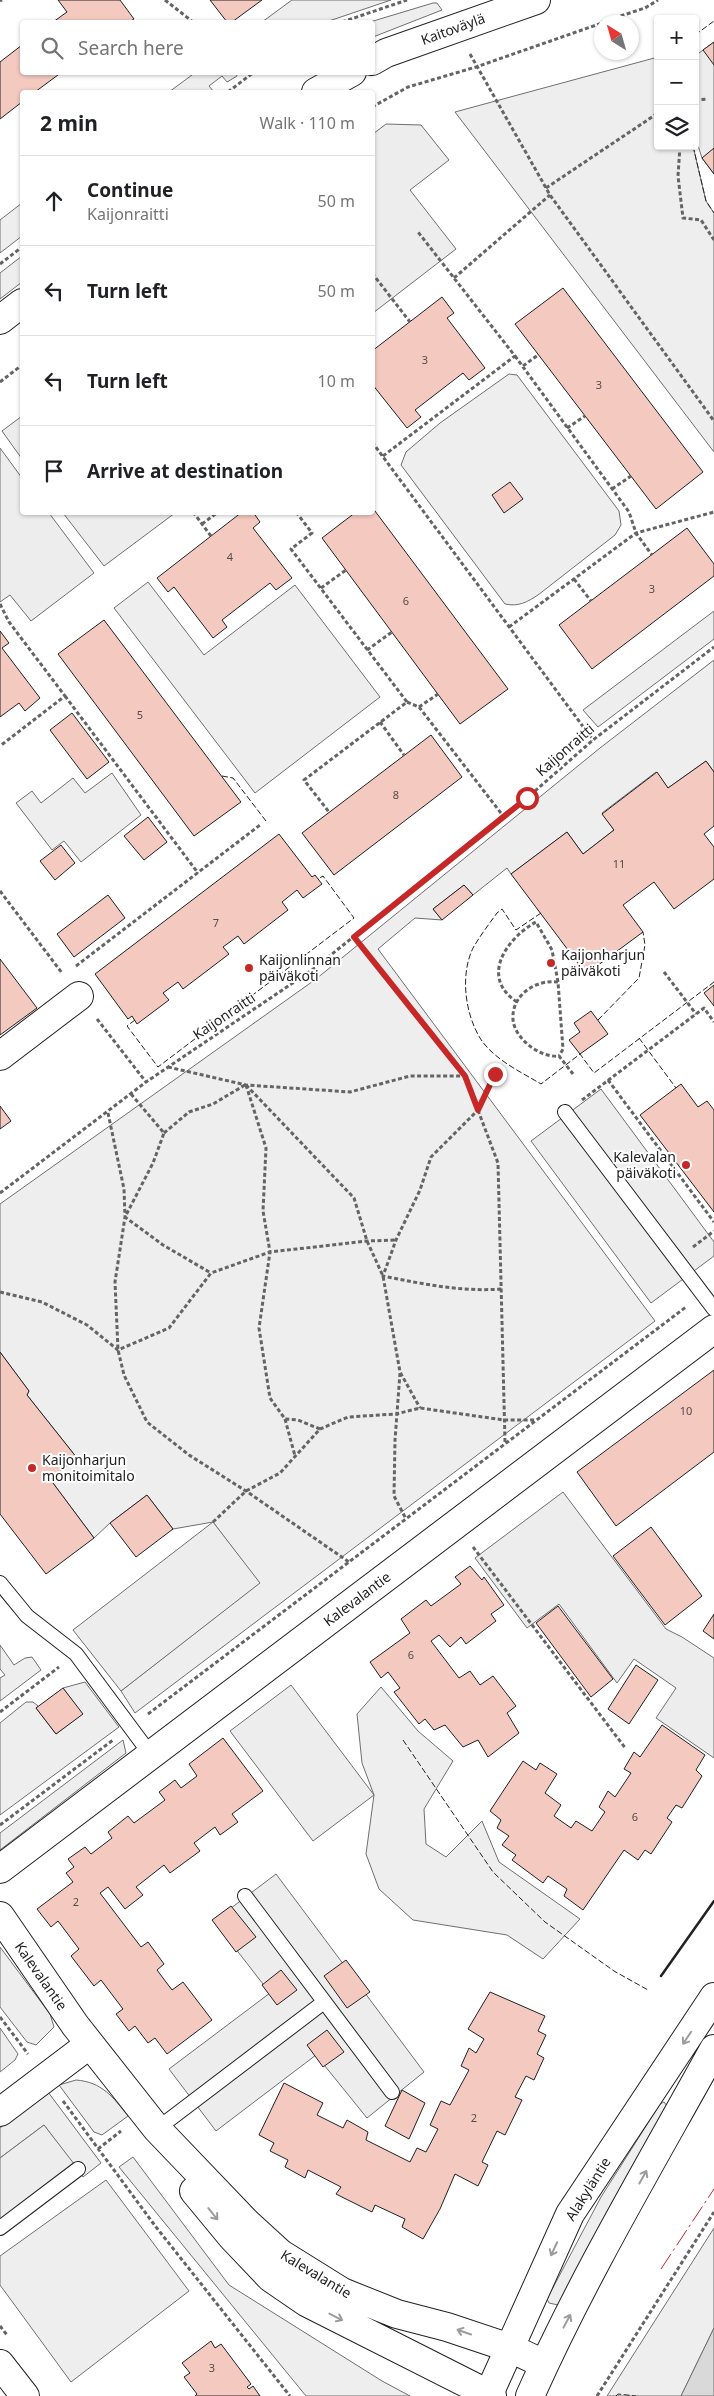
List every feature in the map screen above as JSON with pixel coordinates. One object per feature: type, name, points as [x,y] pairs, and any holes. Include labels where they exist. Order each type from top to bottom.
[{"type":"street","name":"Kaitoväylä","points":[[375,59],[386,53],[458,26],[536,0]]},
{"type":"street","points":[[320,90],[347,75]]},
{"type":"street","points":[[0,320],[20,305]]},
{"type":"street","points":[[0,1056],[79,996]]},
{"type":"street","name":"Kalevalantie","points":[[0,1869],[714,1329]]},
{"type":"street","name":"Kalevalantie","points":[[0,1916],[90,2044],[151,2121],[246,2222],[281,2254],[342,2292],[397,2314],[448,2327],[510,2348],[544,2364]]},
{"type":"street","name":"Alakyläntie","points":[[489,2396],[570,2214],[714,1997]]},
{"type":"street","points":[[0,2112],[38,2068],[90,2044]]},
{"type":"street","points":[[530,2396],[544,2364],[714,2049]]},
{"type":"street","name":"Kalevalantie","points":[[151,2121],[192,2188],[232,2237],[271,2278],[306,2302],[489,2396]]},
{"type":"street","points":[[0,2364],[24,2396]]},
{"type":"lane","points":[[565,1112],[714,1309]]},
{"type":"lane","points":[[0,1583],[28,1616],[76,1654],[132,1726],[151,1754]]},
{"type":"lane","points":[[246,1896],[392,2092]]},
{"type":"lane","points":[[151,2121],[324,2002]]},
{"type":"lane","points":[[0,2228],[78,2169]]},
{"type":"path","points":[[165,0],[190,20]]},
{"type":"path","points":[[348,20],[407,0]]},
{"type":"path","points":[[625,15],[645,8],[658,0]]},
{"type":"path","points":[[458,26],[476,67],[550,195],[714,421]]},
{"type":"path","points":[[375,105],[408,87],[476,67],[594,26]]},
{"type":"path","points":[[231,90],[251,75]]},
{"type":"path","points":[[699,100],[708,99]]},
{"type":"path","points":[[546,188],[654,116]]},
{"type":"path","points":[[680,150],[678,176],[682,218],[701,220],[714,240]]},
{"type":"path","points":[[454,278],[550,195]]},
{"type":"path","points":[[418,232],[523,366],[629,512],[636,532],[652,555]]},
{"type":"path","points":[[0,264],[20,249]]},
{"type":"path","points":[[375,276],[410,322]]},
{"type":"path","points":[[523,366],[538,354]]},
{"type":"path","points":[[383,456],[515,356]]},
{"type":"path","points":[[0,382],[20,367]]},
{"type":"path","points":[[567,428],[585,416]]},
{"type":"path","points":[[375,446],[593,740]]},
{"type":"path","points":[[612,489],[631,476]]},
{"type":"path","points":[[509,627],[636,532],[714,512]]},
{"type":"path","points":[[195,515],[211,536]]},
{"type":"path","points":[[202,524],[214,515]]},
{"type":"path","points":[[298,515],[312,534],[291,550],[407,702],[420,707],[504,817]]},
{"type":"path","points":[[321,588],[346,570]]},
{"type":"path","points":[[574,579],[591,602]]},
{"type":"path","points":[[0,604],[9,622],[198,873]]},
{"type":"path","points":[[367,650],[392,632]]},
{"type":"path","name":"Kaijonraitti","points":[[0,1193],[168,1067],[312,970],[504,817],[593,740],[714,647]]},
{"type":"path","points":[[420,707],[438,694]]},
{"type":"path","points":[[0,746],[65,696]]},
{"type":"path","points":[[329,812],[304,780],[407,702]]},
{"type":"path","points":[[380,722],[404,755]]},
{"type":"path","points":[[72,970],[260,825]]},
{"type":"path","points":[[517,1002],[505,990],[500,979],[499,965],[503,951],[511,939],[536,922],[552,950],[558,982],[563,1049],[559,1056]]},
{"type":"path","points":[[354,937],[465,1076],[498,1163],[505,1443]]},
{"type":"path","points":[[664,972],[696,1014]]},
{"type":"path","points":[[558,982],[540,982],[530,987],[517,1002],[513,1020],[516,1029],[530,1045],[543,1055],[559,1056],[573,1074]]},
{"type":"path","points":[[565,1112],[704,1008],[714,1022]]},
{"type":"path","points":[[168,1067],[246,1085],[350,1092],[410,1076],[465,1076]]},
{"type":"path","points":[[383,1276],[396,1240],[420,1190],[431,1156],[478,1110],[495,1074]]},
{"type":"path","points":[[608,1080],[714,1222]]},
{"type":"path","points":[[125,1217],[153,1163],[164,1133],[188,1112],[213,1104],[246,1085]]},
{"type":"path","points":[[246,1085],[354,1198],[367,1241],[383,1276],[400,1372],[396,1414],[394,1496],[406,1519]]},
{"type":"path","points":[[246,1085],[266,1148],[263,1211],[270,1252],[259,1328],[270,1398],[284,1419],[295,1456]]},
{"type":"path","points":[[131,1094],[164,1133]]},
{"type":"path","points":[[108,1113],[124,1189],[125,1217],[115,1282],[118,1350],[124,1375],[147,1422],[188,1455],[246,1491],[350,1562]]},
{"type":"path","points":[[125,1217],[163,1245],[211,1273]]},
{"type":"path","points":[[118,1350],[169,1328],[211,1273],[270,1252],[367,1241],[396,1240]]},
{"type":"path","points":[[383,1276],[431,1286],[477,1291],[502,1289]]},
{"type":"path","points":[[0,1292],[49,1306],[87,1325],[118,1350]]},
{"type":"path","points":[[0,1825],[703,1294]]},
{"type":"path","points":[[400,1372],[420,1408]]},
{"type":"path","points":[[213,1522],[246,1491],[280,1473],[320,1429],[348,1416],[396,1414],[420,1408],[504,1420],[536,1420]]},
{"type":"path","points":[[284,1419],[298,1420],[320,1429]]},
{"type":"path","points":[[472,1546],[626,1749]]},
{"type":"path","points":[[0,1712],[76,1654]]},
{"type":"path","points":[[0,2017],[181,2260],[290,2396]]},
{"type":"path","points":[[98,2149],[151,2121]]},
{"type":"path","points":[[597,2396],[714,2212]]},
{"type":"shaded area","points":[[292,0],[391,0],[332,20],[265,20]]},
{"type":"shaded area","points":[[433,3],[437,3],[442,10],[375,36],[375,20]]},
{"type":"shaded area","points":[[714,42],[714,174],[702,158],[699,149],[699,53]]},
{"type":"shaded area","points":[[654,58],[654,150],[694,150],[706,201],[714,213],[714,452],[455,112]]},
{"type":"shaded area","points":[[192,75],[237,76],[227,82],[222,76],[209,86],[212,90],[172,90]]},
{"type":"shaded area","points":[[386,124],[421,125],[449,160],[410,190],[456,249],[375,311],[375,132]]},
{"type":"shaded area","points":[[20,205],[20,238],[0,253],[0,220]]},
{"type":"shaded area","points":[[20,258],[20,284],[0,299],[0,273]]},
{"type":"shaded area","points":[[509,374],[517,375],[619,511],[621,525],[615,535],[538,595],[526,602],[515,605],[505,604],[401,465],[406,452],[440,423]]},
{"type":"shaded area","points":[[20,418],[20,456],[2,431]]},
{"type":"shaded area","points":[[0,448],[20,475],[20,515],[50,515],[94,573],[31,621],[10,595],[0,602]]},
{"type":"shaded area","points":[[65,515],[172,515],[104,566]]},
{"type":"shaded area","points":[[148,582],[204,655],[295,585],[380,697],[255,793],[114,608]]},
{"type":"shaded area","points":[[714,611],[714,639],[598,727],[583,710]]},
{"type":"shaded area","points":[[714,660],[714,772],[706,761],[668,788],[656,772],[602,813],[614,830],[583,854],[567,832],[511,874],[507,868],[473,895],[464,885],[433,909],[442,920],[415,918],[378,949],[655,1321],[135,1713],[121,1691],[259,1583],[213,1522],[173,1529],[147,1495],[110,1523],[94,1538],[50,1479],[77,1458],[27,1395],[29,1391],[0,1352],[0,1204],[316,979],[600,748]]},
{"type":"shaded area","points":[[112,773],[141,815],[81,862],[64,841],[52,850],[16,803],[32,791],[41,803],[73,778],[85,793]]},
{"type":"shaded area","points":[[601,1089],[714,1242],[714,1256],[651,1303],[531,1141]]},
{"type":"shaded area","points":[[563,1492],[666,1629],[714,1658],[714,1758],[656,1718],[676,1688],[634,1659],[617,1683],[559,1604],[527,1628],[475,1558]]},
{"type":"shaded area","points":[[213,1522],[260,1583],[121,1691],[73,1630]]},
{"type":"shaded area","points":[[0,1645],[14,1665],[25,1658],[32,1657],[41,1670],[0,1701],[0,1678],[5,1675],[0,1669]]},
{"type":"shaded area","points":[[85,1682],[119,1727],[0,1815],[0,1723],[26,1702],[33,1702],[38,1706],[36,1708],[56,1734],[82,1714],[63,1688]]},
{"type":"shaded area","points":[[291,1685],[374,1795],[313,1841],[230,1731]]},
{"type":"shaded area","points":[[381,1687],[418,1731],[453,1761],[424,1809],[426,1844],[446,1857],[482,1821],[499,1862],[580,1919],[543,1959],[507,1935],[413,1920],[379,1889],[366,1854],[374,1795],[362,1763],[357,1714]]},
{"type":"shaded area","points":[[123,1740],[126,1753],[0,1850],[0,1833]]},
{"type":"shaded area","points":[[276,1874],[424,2072],[367,2118],[316,2055],[216,2131],[169,2069],[270,1993],[214,1921]]},
{"type":"shaded area","points":[[0,1947],[50,2014],[54,2027],[36,2045],[27,2042],[0,2007]]},
{"type":"shaded area","points":[[0,2028],[18,2054],[15,2060],[0,2072]]},
{"type":"shaded area","points":[[76,2080],[85,2081],[100,2087],[112,2097],[128,2116],[102,2135],[94,2132],[59,2085]]},
{"type":"shaded area","points":[[48,2092],[101,2163],[83,2177],[44,2125],[0,2158],[0,2128]]},
{"type":"shaded area","points":[[664,2102],[667,2106],[558,2305],[549,2303],[547,2299],[601,2197],[660,2104]]},
{"type":"shaded area","points":[[44,2125],[78,2169],[0,2228],[0,2158]]},
{"type":"shaded area","points":[[133,2157],[229,2285],[382,2381],[410,2396],[306,2396],[119,2167]]},
{"type":"shaded area","points":[[106,2180],[189,2291],[71,2382],[0,2285],[0,2256]]},
{"type":"shaded area","points":[[714,2228],[714,2328],[681,2396],[607,2396]]},
{"type":"shaded area","points":[[714,2328],[714,2396],[681,2396]]},
{"type":"building","points":[[58,0],[120,0],[134,19],[56,20],[67,12]]},
{"type":"building","points":[[210,0],[262,0],[235,20],[225,20]]},
{"type":"building","points":[[714,42],[714,65],[703,50]]},
{"type":"building","points":[[20,47],[20,75],[58,75],[38,90],[20,90],[20,104],[0,119],[0,62]]},
{"type":"building","points":[[714,148],[714,174],[702,158]]},
{"type":"building","points":[[563,288],[703,472],[656,509],[515,324]]},
{"type":"building","points":[[442,297],[454,313],[447,318],[485,368],[469,380],[463,373],[415,410],[421,417],[407,428],[375,388],[375,349]]},
{"type":"building","points":[[510,482],[523,499],[504,513],[492,495]]},
{"type":"building","points":[[375,511],[508,689],[460,724],[322,538],[352,515],[375,515]]},
{"type":"building","points":[[238,515],[255,515],[260,522],[253,528],[292,578],[276,590],[270,583],[222,620],[227,627],[213,638],[174,587],[168,592],[157,578]]},
{"type":"building","points":[[687,528],[714,564],[714,576],[592,669],[559,625]]},
{"type":"building","points":[[104,620],[241,802],[194,836],[58,654]]},
{"type":"building","points":[[0,631],[9,643],[2,648],[40,698],[25,711],[19,703],[0,717]]},
{"type":"building","points":[[72,713],[109,762],[87,779],[50,730]]},
{"type":"building","points":[[431,735],[462,777],[334,875],[302,833]]},
{"type":"building","points":[[706,761],[714,772],[714,826],[704,834],[714,847],[714,879],[674,909],[654,882],[623,905],[643,932],[586,974],[511,874],[567,832],[583,854],[614,830],[602,814],[657,772],[668,788]]},
{"type":"building","points":[[148,817],[167,842],[144,860],[124,836]]},
{"type":"building","name":"Kaijonlinnan päiväkoti","points":[[279,834],[312,877],[315,875],[322,884],[303,898],[297,890],[282,902],[288,910],[244,944],[238,936],[223,947],[229,954],[183,989],[178,982],[163,993],[169,1000],[137,1024],[132,1016],[128,1019],[95,974]]},
{"type":"building","points":[[61,845],[75,863],[55,880],[40,861]]},
{"type":"building","points":[[464,885],[473,895],[442,920],[433,909]]},
{"type":"building","points":[[108,895],[125,918],[74,957],[57,934]]},
{"type":"building","points":[[0,959],[37,1008],[0,1035]]},
{"type":"building","points":[[714,985],[714,1006],[704,993]]},
{"type":"building","points":[[591,1011],[608,1034],[580,1054],[569,1040],[580,1032],[574,1023]]},
{"type":"building","points":[[681,1084],[698,1107],[707,1101],[714,1110],[714,1212],[640,1115]]},
{"type":"building","points":[[0,1106],[11,1121],[0,1129]]},
{"type":"building","name":"Kaijonharjun monitoimitalo","points":[[0,1352],[29,1391],[27,1395],[77,1458],[50,1479],[94,1538],[46,1574],[0,1514]]},
{"type":"building","points":[[714,1370],[714,1452],[616,1526],[577,1472]]},
{"type":"building","points":[[147,1495],[173,1529],[136,1557],[110,1523]]},
{"type":"building","points":[[651,1527],[702,1596],[665,1625],[613,1556]]},
{"type":"building","points":[[470,1566],[482,1580],[484,1577],[504,1605],[491,1614],[496,1621],[466,1644],[461,1637],[450,1647],[439,1635],[431,1641],[459,1678],[470,1671],[480,1685],[493,1676],[516,1706],[507,1713],[519,1733],[488,1757],[478,1740],[463,1747],[445,1725],[434,1730],[425,1719],[419,1724],[394,1692],[400,1688],[388,1672],[381,1678],[370,1662],[410,1633],[401,1619],[426,1600],[431,1606],[461,1584],[455,1577]]},
{"type":"building","points":[[558,1606],[613,1679],[591,1697],[536,1623]]},
{"type":"building","points":[[714,1614],[714,1639],[703,1631]]},
{"type":"building","points":[[636,1665],[658,1680],[629,1724],[608,1709]]},
{"type":"building","points":[[63,1688],[83,1714],[56,1734],[36,1708]]},
{"type":"building","points":[[662,1725],[705,1755],[696,1770],[702,1776],[682,1808],[676,1805],[667,1818],[672,1822],[651,1854],[645,1850],[638,1860],[624,1850],[583,1910],[564,1896],[567,1889],[548,1876],[543,1883],[512,1860],[516,1855],[502,1845],[509,1836],[497,1828],[501,1820],[490,1811],[523,1761],[536,1770],[540,1763],[557,1774],[545,1793],[561,1805],[554,1816],[571,1828],[576,1821],[592,1831],[605,1812],[599,1807],[608,1791],[615,1797],[631,1773],[624,1769],[634,1752],[640,1757]]},
{"type":"building","points":[[223,1738],[263,1791],[232,1814],[238,1822],[220,1835],[215,1827],[194,1843],[200,1851],[170,1873],[164,1865],[136,1887],[143,1895],[125,1909],[108,1887],[100,1893],[141,1947],[148,1942],[164,1964],[157,1970],[172,1990],[183,1982],[212,2020],[167,2054],[155,2038],[148,2043],[135,2026],[129,2031],[116,2014],[123,2009],[101,1980],[94,1986],[71,1956],[79,1949],[58,1921],[51,1927],[37,1909],[73,1882],[66,1873],[74,1867],[68,1859],[85,1847],[91,1854],[112,1838],[108,1832],[128,1816],[134,1823],[165,1800],[159,1792],[175,1780],[181,1788],[197,1776],[189,1764]]},
{"type":"building","points":[[231,1906],[256,1937],[236,1952],[212,1920]]},
{"type":"building","points":[[346,1960],[370,1992],[347,2008],[324,1976]]},
{"type":"building","points":[[281,1970],[297,1990],[277,2005],[262,1985]]},
{"type":"building","points":[[490,1992],[545,2016],[538,2031],[546,2035],[537,2054],[544,2058],[534,2080],[526,2076],[515,2097],[522,2100],[505,2135],[497,2131],[482,2162],[488,2165],[478,2186],[455,2174],[440,2209],[423,2239],[402,2227],[405,2219],[375,2205],[372,2212],[336,2194],[341,2187],[308,2170],[305,2178],[285,2167],[288,2160],[270,2151],[274,2143],[259,2135],[284,2083],[323,2103],[317,2115],[343,2128],[347,2120],[368,2132],[366,2140],[410,2162],[417,2148],[426,2152],[438,2129],[430,2125],[441,2101],[450,2105],[469,2070],[461,2066],[469,2048],[476,2053],[484,2039],[468,2029]]},
{"type":"building","points":[[327,2030],[344,2052],[323,2067],[307,2045]]},
{"type":"building","points":[[402,2090],[425,2103],[409,2139],[385,2126]]},
{"type":"building","points":[[211,2341],[215,2348],[221,2344],[251,2384],[247,2387],[249,2389],[253,2386],[260,2396],[195,2396],[197,2394],[184,2377],[190,2373],[182,2363]]},
{"type":"fence","points":[[699,32],[714,21]]},
{"type":"fence","points":[[694,150],[706,201],[714,213]]},
{"type":"fence","points":[[222,776],[233,778],[266,821]]},
{"type":"fence","points":[[135,1020],[127,1026],[158,1067],[354,918],[323,876],[318,879]]},
{"type":"fence","points":[[541,913],[516,930],[502,909],[497,913],[473,948],[466,970],[468,1006],[480,1038],[500,1059],[541,1084],[580,1054],[594,1073],[714,982]]},
{"type":"fence","points":[[598,1020],[639,978],[645,945],[643,932]]},
{"type":"fence","points":[[639,1038],[676,1088]]},
{"type":"fence","points":[[403,1740],[493,1872],[545,1922],[614,1971],[648,1990]]},
{"type":"fence","points":[[616,2396],[618,2394],[636,2396]]},
{"type":"wall","points":[[661,1976],[714,1901]]},
{"type":"power","points":[[661,2269],[714,2189]]},
{"type":"place","name":"Kaijonharjun päiväkoti","points":[[551,963]]},
{"type":"place","name":"Kaijonlinnan päiväkoti","points":[[249,968]]},
{"type":"place","name":"Kalevalan päiväkoti","points":[[686,1165]]},
{"type":"place","name":"Kaijonharjun monitoimitalo","points":[[32,1468]]},
{"type":"route","points":[[495,1074],[478,1110],[465,1076],[354,937],[527,798]]}]
